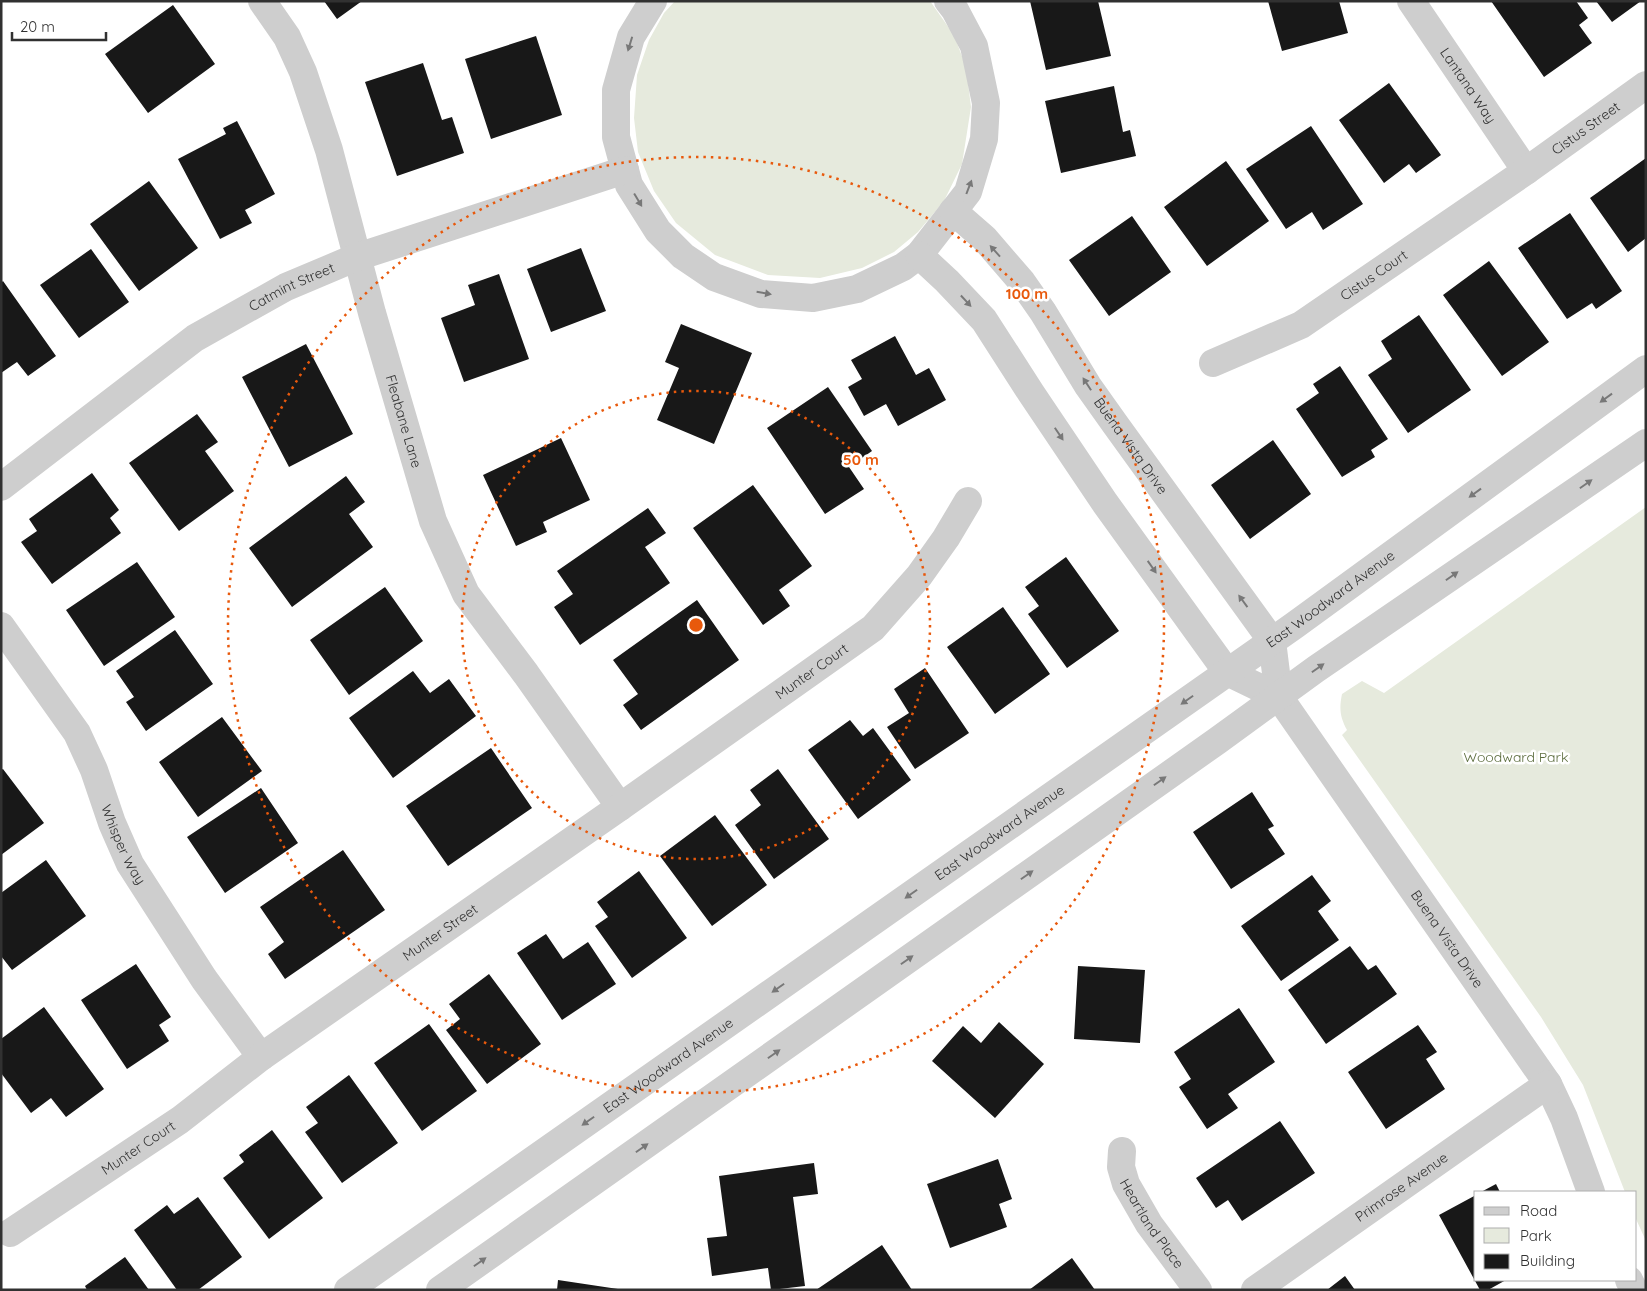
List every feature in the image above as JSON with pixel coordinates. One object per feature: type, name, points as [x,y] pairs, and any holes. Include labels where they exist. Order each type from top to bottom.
[{"type":"street","name":"Fleabane Lane","points":[[262,1],[287,38],[303,72],[329,150],[357,257],[433,522],[466,594],[526,674],[620,807]]},
{"type":"street","points":[[651,2],[631,37],[616,90],[616,137],[629,185],[658,231],[683,256],[714,277],[761,294],[813,298],[856,289],[903,267],[919,255],[968,192],[984,139],[986,103],[974,46],[955,10],[948,1]]},
{"type":"street","name":"Lantana Way","points":[[1411,1],[1526,171]]},
{"type":"street","name":"Cistus Street","points":[[1526,171],[1646,85]]},
{"type":"street","name":"Catmint Street","points":[[1,488],[195,338],[286,287],[357,257],[625,170]]},
{"type":"street","name":"Cistus Court","points":[[1212,362],[1301,325],[1526,171]]},
{"type":"street","name":"Buena Vista Drive","points":[[953,211],[984,238],[1022,282],[1115,424],[1272,641],[1278,697],[1548,1084],[1564,1118],[1591,1191]]},
{"type":"street","name":"Buena Vista Drive","points":[[919,255],[984,320],[1105,503],[1227,672],[1278,697]]},
{"type":"street","name":"East Woodward Avenue","points":[[348,1290],[1272,641],[1646,369]]},
{"type":"street","points":[[440,1290],[1316,669],[1646,443]]},
{"type":"street","name":"Munter Court","points":[[620,807],[873,628],[919,576],[946,538],[968,501]]},
{"type":"street","name":"Whisper Way","points":[[1,626],[77,733],[94,770],[112,823],[130,864],[204,978],[261,1058]]},
{"type":"street","name":"Munter Street","points":[[261,1058],[620,807]]},
{"type":"street","name":"Munter Court","points":[[10,1233],[180,1120],[261,1058]]},
{"type":"street","name":"Primrose Avenue","points":[[1255,1290],[1548,1084]]},
{"type":"street","name":"Heartland Place","points":[[1122,1151],[1121,1167],[1126,1184],[1149,1224],[1198,1290]]},
{"type":"green space","points":[[675,1],[930,1],[954,35],[966,67],[971,107],[962,164],[944,201],[918,232],[894,252],[862,268],[820,278],[768,275],[715,255],[676,223],[654,191],[638,152],[634,118],[637,75],[649,40],[664,13]]},
{"type":"green space","name":"Woodward Park","points":[[1646,507],[1646,1241],[1637,1221],[1637,1191],[1625,1191],[1583,1085],[1541,1017],[1342,735],[1347,730],[1340,709],[1342,694],[1362,681],[1384,693]]},
{"type":"building","points":[[324,1],[362,1],[337,19]]},
{"type":"building","points":[[1030,1],[1098,1],[1111,56],[1046,70]]},
{"type":"building","points":[[1268,1],[1339,1],[1348,33],[1282,51]]},
{"type":"building","points":[[1491,1],[1576,1],[1588,18],[1579,25],[1592,43],[1544,77]]},
{"type":"building","points":[[1596,1],[1641,1],[1612,22]]},
{"type":"building","points":[[173,5],[215,64],[148,113],[105,54]]},
{"type":"building","points":[[536,36],[562,115],[491,139],[465,59]]},
{"type":"building","points":[[423,63],[442,120],[452,117],[464,153],[397,176],[365,82]]},
{"type":"building","points":[[1389,83],[1441,155],[1416,173],[1409,164],[1384,183],[1339,120]]},
{"type":"building","points":[[1114,86],[1123,132],[1130,130],[1136,156],[1061,173],[1045,101]]},
{"type":"building","points":[[237,121],[275,194],[245,210],[252,223],[220,239],[178,159],[226,134],[223,128]]},
{"type":"building","points":[[1311,126],[1363,204],[1323,230],[1312,212],[1286,229],[1246,169]]},
{"type":"building","points":[[1646,158],[1646,238],[1628,252],[1590,198]]},
{"type":"building","points":[[1226,161],[1269,221],[1207,266],[1164,207]]},
{"type":"building","points":[[149,181],[198,248],[139,291],[90,224]]},
{"type":"building","points":[[1570,213],[1622,291],[1596,309],[1592,303],[1567,319],[1518,248]]},
{"type":"building","points":[[1132,216],[1171,272],[1109,316],[1069,260]]},
{"type":"building","points":[[581,248],[606,311],[551,332],[527,269]]},
{"type":"building","points":[[91,249],[129,302],[79,338],[40,285]]},
{"type":"building","points":[[1489,261],[1549,342],[1502,376],[1443,295]]},
{"type":"building","points":[[499,274],[529,359],[464,382],[441,318],[475,305],[468,285]]},
{"type":"building","points":[[3,281],[56,356],[28,376],[17,362],[1,373],[1,283]]},
{"type":"building","points":[[1419,315],[1471,390],[1408,433],[1368,375],[1392,359],[1381,341]]},
{"type":"building","points":[[681,324],[752,353],[714,444],[657,420],[679,368],[665,362]]},
{"type":"building","points":[[895,336],[916,375],[929,368],[946,400],[898,426],[886,404],[864,416],[848,387],[862,379],[851,360]]},
{"type":"building","points":[[306,344],[353,434],[289,467],[242,377]]},
{"type":"building","points":[[1340,366],[1388,439],[1371,450],[1375,457],[1342,477],[1296,409],[1319,393],[1313,384]]},
{"type":"building","points":[[828,387],[872,451],[849,467],[864,489],[825,514],[767,428]]},
{"type":"building","points":[[197,414],[218,442],[205,451],[234,491],[179,531],[129,463]]},
{"type":"building","points":[[561,438],[590,500],[543,522],[547,532],[516,546],[483,475]]},
{"type":"building","points":[[1273,440],[1311,494],[1250,539],[1211,485]]},
{"type":"building","points":[[92,473],[119,510],[110,518],[121,533],[52,584],[21,542],[37,531],[29,519]]},
{"type":"building","points":[[346,476],[365,502],[349,514],[373,547],[292,607],[249,548]]},
{"type":"building","points":[[753,485],[812,566],[779,590],[790,606],[763,625],[693,528]]},
{"type":"building","points":[[648,508],[666,533],[645,547],[670,583],[580,645],[554,607],[573,594],[557,571]]},
{"type":"building","points":[[1066,557],[1119,631],[1067,668],[1028,614],[1039,606],[1025,587]]},
{"type":"building","points":[[137,562],[175,617],[104,666],[66,610]]},
{"type":"building","points":[[385,587],[423,641],[349,695],[310,640]]},
{"type":"building","points":[[697,600],[739,660],[641,730],[623,705],[638,694],[613,660]]},
{"type":"building","points":[[1003,607],[1050,674],[995,714],[947,647]]},
{"type":"building","points":[[175,630],[213,684],[146,731],[126,702],[134,697],[116,671]]},
{"type":"building","points":[[925,668],[969,733],[915,769],[887,727],[909,713],[894,689]]},
{"type":"building","points":[[413,671],[430,693],[449,679],[476,716],[393,778],[349,718]]},
{"type":"building","points":[[222,717],[262,771],[198,817],[159,762]]},
{"type":"building","points":[[850,720],[863,736],[873,728],[911,780],[858,819],[808,750]]},
{"type":"building","points":[[491,748],[532,808],[448,866],[406,806]]},
{"type":"building","points":[[3,769],[44,823],[1,855],[1,770]]},
{"type":"building","points":[[778,769],[829,839],[774,879],[735,825],[761,805],[750,790]]},
{"type":"building","points":[[261,788],[298,843],[225,893],[187,837]]},
{"type":"building","points":[[1252,792],[1274,826],[1268,829],[1285,854],[1231,889],[1193,832]]},
{"type":"building","points":[[715,815],[767,885],[712,926],[660,856]]},
{"type":"building","points":[[343,850],[385,910],[285,979],[268,954],[284,942],[260,907]]},
{"type":"building","points":[[46,860],[86,916],[12,970],[1,956],[1,893]]},
{"type":"building","points":[[639,871],[687,938],[632,978],[595,926],[608,917],[597,902]]},
{"type":"building","points":[[1312,875],[1331,901],[1318,911],[1339,940],[1281,981],[1241,926]]},
{"type":"building","points":[[546,934],[563,959],[588,942],[616,984],[562,1020],[517,953]]},
{"type":"building","points":[[1350,946],[1368,970],[1376,965],[1397,994],[1326,1044],[1288,990]]},
{"type":"building","points":[[136,964],[171,1017],[159,1025],[169,1041],[127,1069],[81,1000]]},
{"type":"building","points":[[1078,966],[1145,970],[1140,1043],[1074,1039]]},
{"type":"building","points":[[489,974],[541,1044],[487,1084],[446,1030],[460,1019],[449,1004]]},
{"type":"building","points":[[44,1007],[104,1089],[66,1117],[51,1098],[31,1113],[1,1073],[1,1039]]},
{"type":"building","points":[[1239,1008],[1275,1062],[1228,1094],[1238,1108],[1207,1129],[1179,1087],[1191,1079],[1174,1052]]},
{"type":"building","points":[[999,1022],[1044,1064],[995,1118],[932,1061],[963,1026],[981,1043]]},
{"type":"building","points":[[429,1024],[477,1091],[422,1131],[374,1063]]},
{"type":"building","points":[[1418,1025],[1437,1052],[1426,1059],[1445,1089],[1386,1129],[1348,1072]]},
{"type":"building","points":[[349,1075],[398,1143],[342,1183],[305,1132],[318,1123],[306,1107]]},
{"type":"building","points":[[1280,1121],[1315,1173],[1242,1221],[1228,1200],[1216,1208],[1196,1178]]},
{"type":"building","points":[[272,1130],[323,1198],[269,1239],[223,1178],[244,1162],[239,1155]]},
{"type":"building","points":[[998,1159],[1012,1199],[999,1204],[1007,1227],[950,1248],[927,1184]]},
{"type":"building","points":[[814,1163],[818,1194],[793,1197],[805,1286],[771,1290],[768,1268],[712,1276],[707,1238],[727,1236],[719,1176]]},
{"type":"building","points":[[1496,1184],[1500,1191],[1483,1191]]},
{"type":"building","points":[[1474,1196],[1474,1279],[1439,1215]]},
{"type":"building","points":[[198,1197],[242,1257],[198,1290],[177,1290],[134,1230],[167,1205],[174,1214]]},
{"type":"building","points":[[882,1245],[912,1290],[816,1290]]},
{"type":"building","points":[[125,1257],[149,1290],[87,1290],[85,1286]]},
{"type":"building","points":[[1072,1258],[1095,1290],[1029,1290]]},
{"type":"building","points":[[1345,1276],[1355,1290],[1327,1290]]},
{"type":"building","points":[[558,1280],[618,1289],[618,1290],[557,1290]]},
{"type":"building","points":[[1475,1281],[1504,1281],[1488,1290],[1480,1290]]}]
